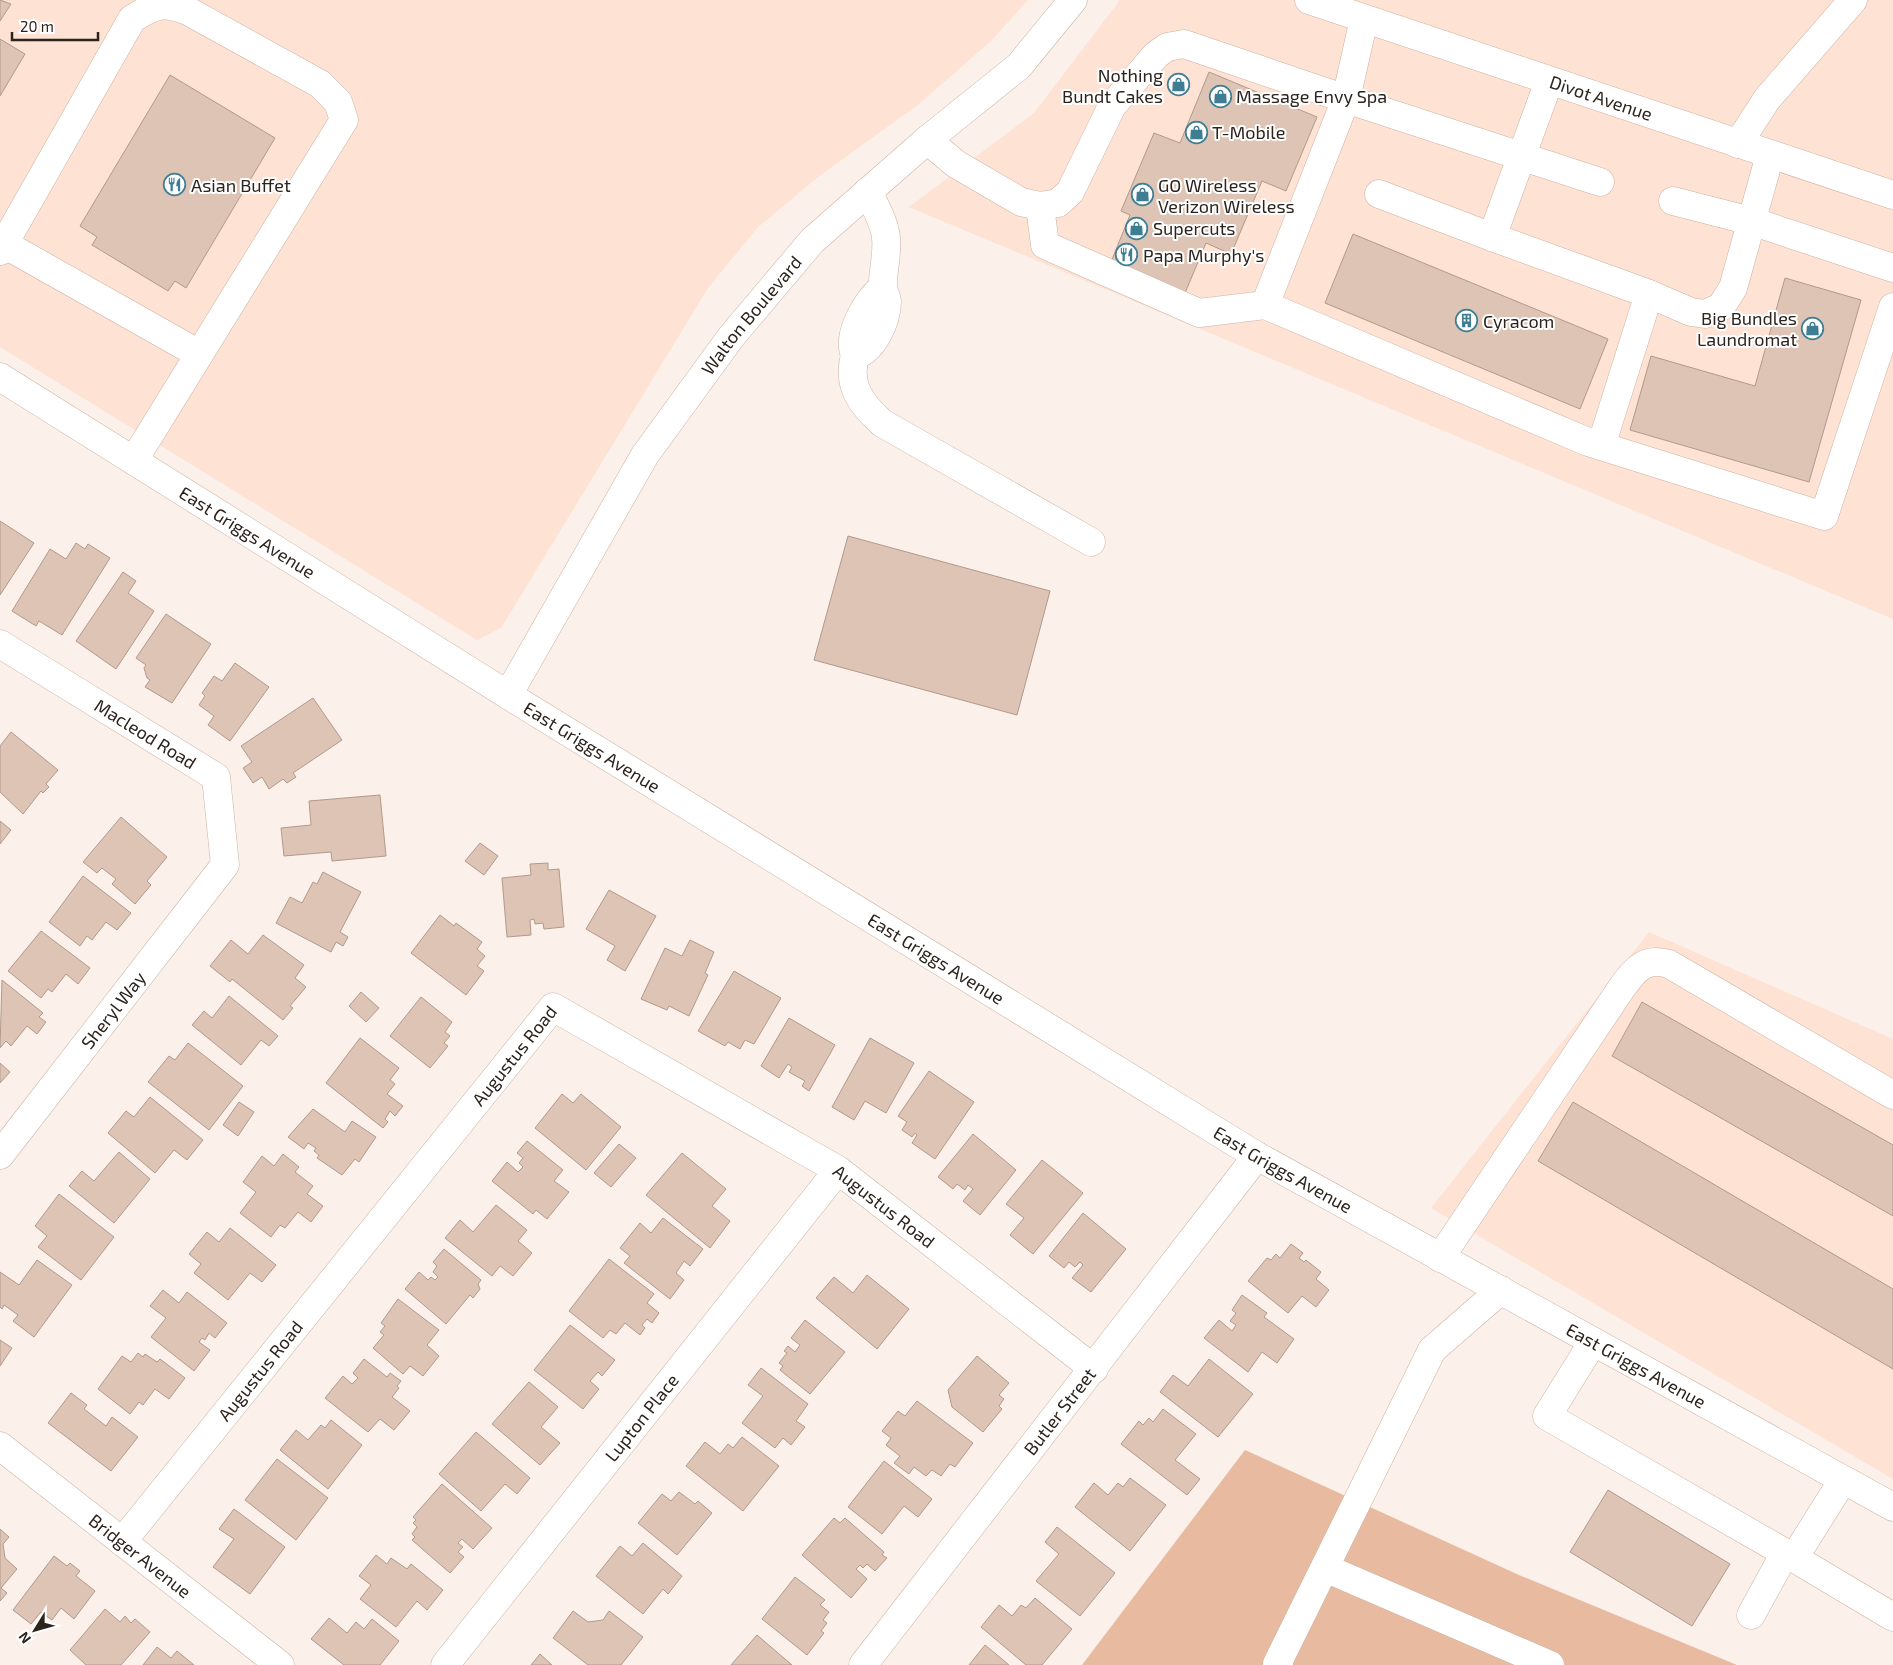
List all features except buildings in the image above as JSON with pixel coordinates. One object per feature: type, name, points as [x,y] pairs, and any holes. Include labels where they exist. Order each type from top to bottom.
[{"type":"street","name":"Walton Boulevard","points":[[508,695],[645,454],[731,337],[806,249],[868,191],[927,140],[1019,66],[1073,0]]},
{"type":"street","name":"Divot Avenue","points":[[1309,0],[1893,195]]},
{"type":"street","points":[[1738,144],[1768,99],[1853,0]]},
{"type":"street","points":[[134,460],[344,120],[338,102],[320,84],[188,11],[171,4],[150,7],[132,19],[2,247],[199,354]]},
{"type":"street","points":[[1264,305],[1346,99],[1364,19]]},
{"type":"street","points":[[927,140],[956,164],[1021,202],[1040,206],[1058,203],[1070,192],[1112,106],[1156,55],[1167,47],[1184,44],[1522,158],[1600,182]]},
{"type":"street","points":[[1492,237],[1549,81]]},
{"type":"street","points":[[1379,194],[1649,294],[1691,312],[1705,314],[1721,307],[1733,288],[1770,154]]},
{"type":"street","points":[[868,191],[886,236],[887,262],[883,287],[866,304],[852,339],[851,347],[855,355],[851,370],[856,392],[866,408],[882,423],[1091,542]]},
{"type":"street","points":[[1673,201],[1751,221],[1893,268]]},
{"type":"street","points":[[1040,206],[1045,245],[1199,313],[1264,305],[1601,446],[1824,516],[1893,307]]},
{"type":"street","points":[[1601,446],[1649,294]]},
{"type":"street","name":"East Griggs Avenue","points":[[0,377],[508,695],[1257,1156],[1843,1480],[1890,1501]]},
{"type":"street","name":"Macleod Road","points":[[0,644],[216,777],[226,865]]},
{"type":"street","name":"Sheryl Way","points":[[0,1155],[226,865]]},
{"type":"street","points":[[1440,1258],[1623,986],[1635,971],[1657,960],[1669,964],[1893,1095]]},
{"type":"street","name":"Augustus Road","points":[[122,1542],[552,1006],[838,1170],[1094,1368]]},
{"type":"street","name":"Butler Street","points":[[863,1665],[1257,1156]]},
{"type":"street","name":"Lupton Place","points":[[445,1665],[838,1170]]},
{"type":"street","points":[[1279,1665],[1277,1664],[1432,1350],[1501,1290]]},
{"type":"street","points":[[1593,1342],[1547,1416],[1893,1617]]},
{"type":"street","name":"Bridger Avenue","points":[[0,1446],[280,1665]]},
{"type":"street","points":[[1751,1615],[1789,1556],[1843,1480]]},
{"type":"street","points":[[1325,1568],[1550,1665]]},
{"type":"shaded area","points":[[0,0],[1028,0],[991,41],[919,104],[818,177],[758,227],[708,288],[501,628],[477,640],[0,347]]},
{"type":"shaded area","points":[[1120,0],[1893,0],[1893,619],[909,207],[1034,113]]},
{"type":"shaded area","points":[[1649,932],[1893,1039],[1893,1479],[1431,1208]]},
{"type":"shaded area","points":[[1245,1450],[1519,1575],[1737,1665],[1082,1665]]},
{"type":"place","name":"Nothing Bundt Cakes","points":[[1179,85]]},
{"type":"place","name":"Massage Envy Spa","points":[[1220,96]]},
{"type":"place","name":"T-Mobile","points":[[1196,132]]},
{"type":"place","name":"Asian Buffet","points":[[175,185]]},
{"type":"place","name":"GO Wireless Verizon Wireless","points":[[1142,195]]},
{"type":"place","name":"Supercuts","points":[[1137,228]]},
{"type":"place","name":"Papa Murphy's","points":[[1127,255]]},
{"type":"place","name":"Cyracom","points":[[1467,321]]},
{"type":"place","name":"Big Bundles Laundromat","points":[[1813,328]]}]
